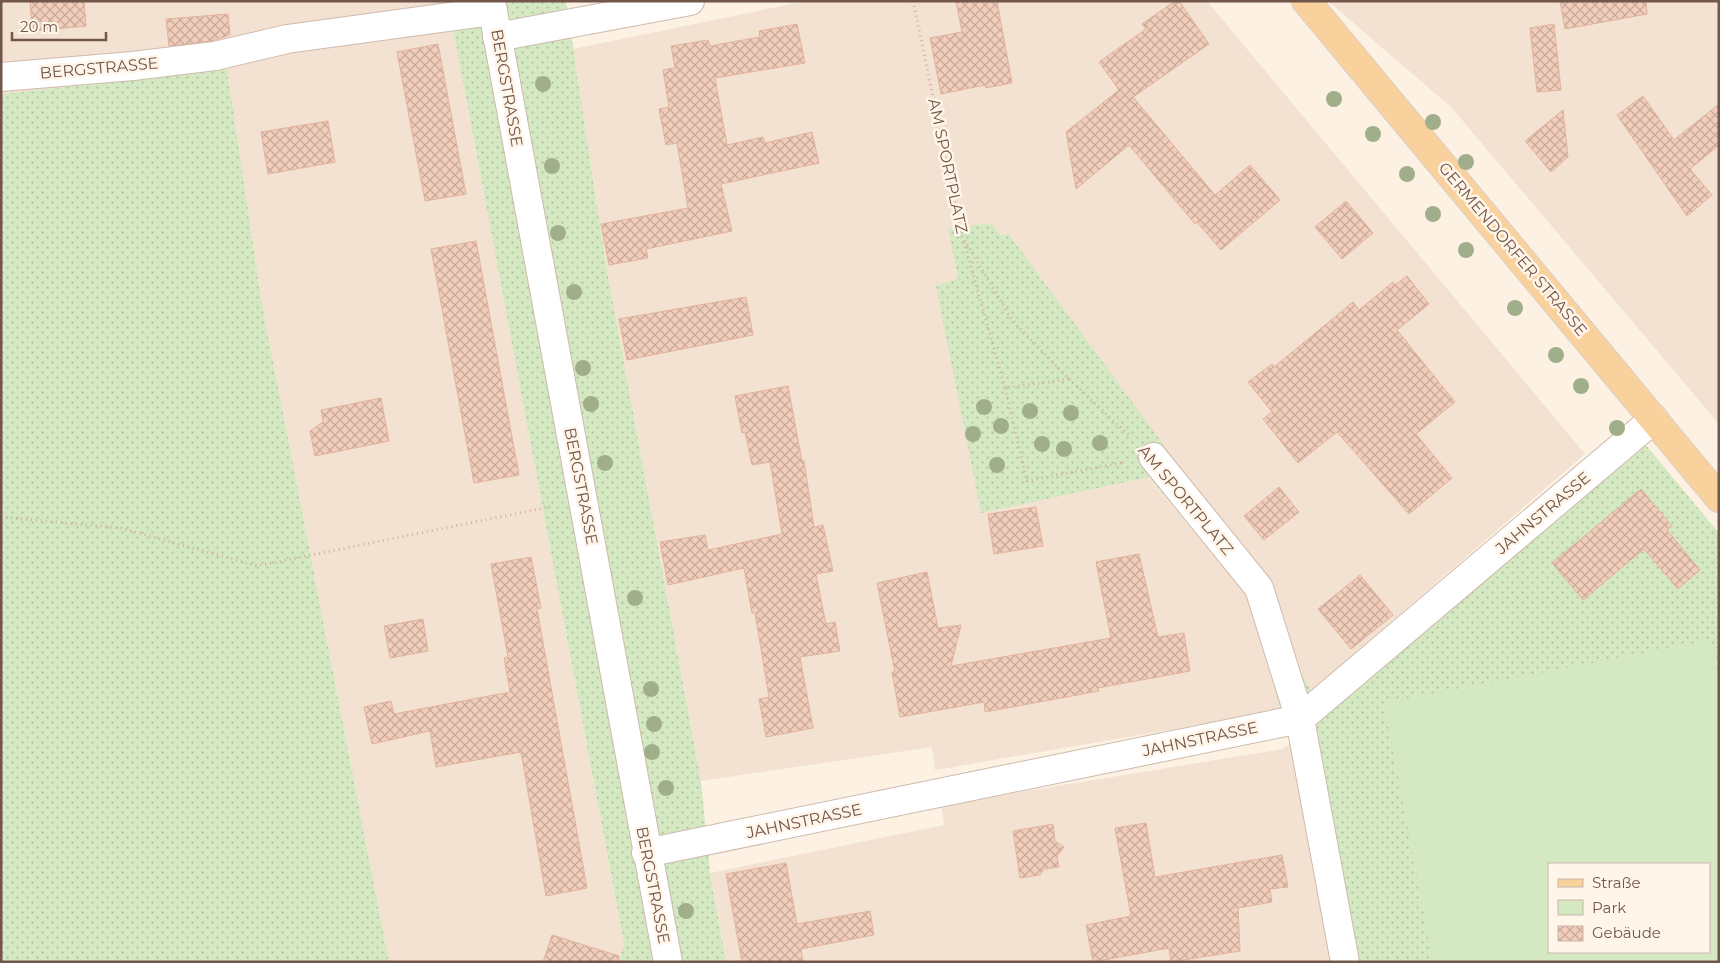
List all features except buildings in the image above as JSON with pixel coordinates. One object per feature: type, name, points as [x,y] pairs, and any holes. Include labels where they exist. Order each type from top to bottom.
[{"type":"main road","name":"GERMENDORFER STRASSE","points":[[1306,1],[1719,498]]},
{"type":"street","points":[[497,38],[690,1]]},
{"type":"street","name":"BERGSTRASSE","points":[[1,77],[133,66],[215,56],[287,39],[492,6],[584,501],[646,853],[668,962]]},
{"type":"street","name":"JAHNSTRASSE","points":[[646,853],[1300,718],[1654,419]]},
{"type":"street","name":"AM SPORTPLATZ","points":[[1153,457],[1259,588],[1300,718],[1345,962]]},
{"type":"street","points":[[653,962],[661,931]]},
{"type":"path","name":"AM SPORTPLATZ","points":[[914,1],[962,236],[1012,320],[1069,378],[1153,457]]},
{"type":"path","points":[[962,236],[1005,388],[1027,481],[1153,457]]},
{"type":"path","points":[[1005,388],[1069,378]]},
{"type":"path","points":[[1,517],[121,528],[256,566],[584,501]]},
{"type":"shaded area","points":[[1,1],[448,1],[624,944],[619,962],[389,962],[262,304],[227,70],[1,94]]},
{"type":"shaded area","points":[[806,1],[1207,1],[1585,454],[1311,691],[1289,649],[1008,233],[1001,237],[948,229],[958,278],[937,286],[981,512],[1148,477],[1259,611],[1280,711],[935,770],[932,747],[701,781],[606,265],[573,49]]},
{"type":"shaded area","points":[[1328,1],[1719,1],[1719,424],[1451,107]]},
{"type":"shaded area","points":[[1315,724],[1359,962],[726,962],[710,873],[944,825],[941,805],[1283,749]]},
{"type":"green space","points":[[448,1],[566,1],[606,265],[701,781],[710,873],[726,962],[619,962],[624,944]]},
{"type":"green space","points":[[227,69],[262,304],[389,962],[1,962],[1,94]]},
{"type":"green space","points":[[991,223],[1001,236],[1008,233],[1276,598],[1289,649],[1311,691],[1280,711],[1259,611],[1149,477],[981,513],[936,286],[958,278],[948,229]]},
{"type":"green space","points":[[1644,443],[1719,533],[1719,962],[1359,962],[1315,724]]},
{"type":"green space","points":[[1711,640],[1719,678],[1719,962],[1433,962],[1384,703]]}]
